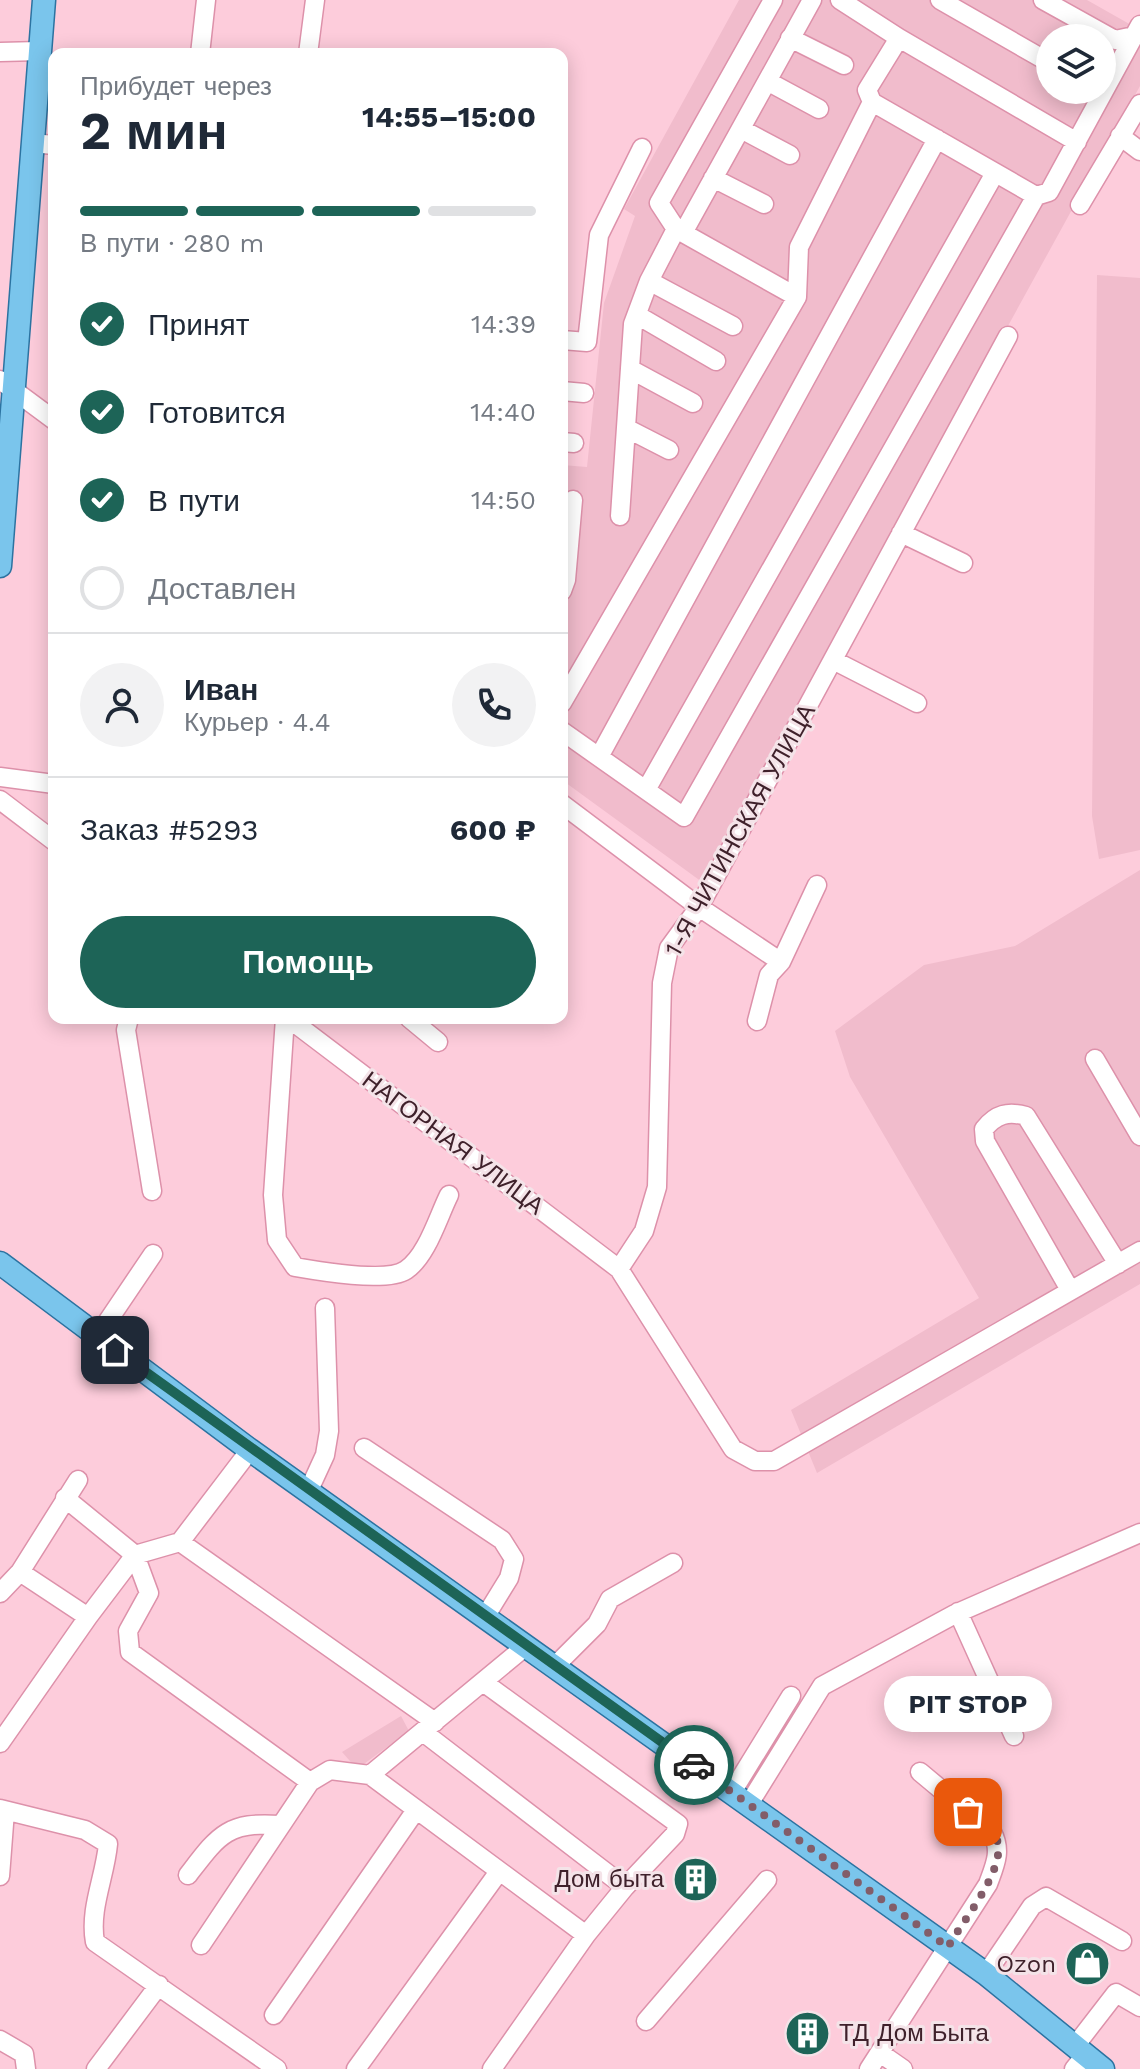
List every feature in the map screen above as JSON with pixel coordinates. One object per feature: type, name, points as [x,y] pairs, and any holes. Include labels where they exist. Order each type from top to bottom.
[{"type":"main road","points":[[0,566],[7,386],[43,144],[39,51],[44,0]]},
{"type":"main road","points":[[0,1263],[308,1492],[986,1974],[1084,2060]]},
{"type":"street","points":[[201,48],[206,0]]},
{"type":"street","points":[[309,48],[315,0]]},
{"type":"street","points":[[773,0],[659,203],[680,231],[797,297]]},
{"type":"street","points":[[620,516],[630,369],[637,315],[649,281],[713,178],[812,0]]},
{"type":"street","points":[[840,0],[1077,142]]},
{"type":"street","points":[[940,0],[1036,55]]},
{"type":"street","points":[[1043,0],[1115,40],[1137,31]]},
{"type":"street","points":[[1116,66],[1137,31]]},
{"type":"street","points":[[790,38],[844,65]]},
{"type":"street","points":[[899,38],[867,90],[872,102],[1036,196]]},
{"type":"street","points":[[0,52],[39,51]]},
{"type":"street","points":[[767,81],[819,109]]},
{"type":"street","points":[[568,693],[797,297],[799,247],[872,102]]},
{"type":"street","points":[[568,735],[684,817],[1036,196],[1049,192],[1094,104]]},
{"type":"street","points":[[1080,205],[1140,104]]},
{"type":"street","points":[[741,129],[790,155]]},
{"type":"street","points":[[1120,136],[1140,151]]},
{"type":"street","points":[[599,757],[937,139]]},
{"type":"street","points":[[568,340],[587,342],[599,235],[642,148]]},
{"type":"street","points":[[646,790],[995,173]]},
{"type":"street","points":[[713,178],[764,204]]},
{"type":"street","points":[[649,281],[733,326]]},
{"type":"street","points":[[637,315],[716,361]]},
{"type":"street","name":"1-Я ЧИТИНСКАЯ УЛИЦА","points":[[619,1269],[644,1231],[657,1187],[662,983],[669,948],[699,907],[1008,336]]},
{"type":"street","points":[[630,369],[693,403]]},
{"type":"street","points":[[7,386],[48,416]]},
{"type":"street","points":[[568,392],[584,393]]},
{"type":"street","points":[[626,428],[669,450]]},
{"type":"street","points":[[568,557],[573,500]]},
{"type":"street","points":[[901,533],[963,563]]},
{"type":"street","points":[[833,660],[917,703]]},
{"type":"street","points":[[0,777],[48,783]]},
{"type":"street","points":[[0,800],[48,836]]},
{"type":"street","points":[[568,809],[699,907],[781,962]]},
{"type":"street","points":[[757,1021],[769,975],[781,962],[817,885]]},
{"type":"street","points":[[128,1024],[152,1191]]},
{"type":"street","points":[[287,1024],[273,1195],[277,1240],[295,1267],[370,1275],[404,1272],[417,1260],[449,1195]]},
{"type":"street","name":"НАГОРНАЯ УЛИЦА","points":[[309,1024],[619,1269]]},
{"type":"street","points":[[416,1024],[438,1042]]},
{"type":"street","points":[[1095,1059],[1140,1136]]},
{"type":"street","points":[[1070,1290],[985,1141],[984,1129],[992,1120],[1011,1112],[1026,1116],[1118,1264]]},
{"type":"street","points":[[619,1269],[733,1449],[755,1461],[774,1461],[1140,1251]]},
{"type":"street","points":[[97,1337],[153,1254]]},
{"type":"street","points":[[308,1492],[325,1455],[329,1431],[325,1308]]},
{"type":"street","points":[[364,1448],[502,1540],[514,1559],[509,1578],[485,1617]]},
{"type":"street","points":[[0,1743],[135,1555],[180,1542],[250,1450]]},
{"type":"street","points":[[0,1593],[20,1572],[78,1480]]},
{"type":"street","points":[[65,1498],[135,1555],[149,1593],[128,1631],[130,1652],[310,1782]]},
{"type":"street","points":[[741,1798],[822,1686],[958,1612],[1140,1533]]},
{"type":"street","points":[[180,1542],[429,1727],[625,1887]]},
{"type":"street","points":[[554,1667],[597,1624],[610,1599],[673,1563]]},
{"type":"street","points":[[20,1572],[88,1617]]},
{"type":"street","points":[[958,1612],[1014,1736]]},
{"type":"street","points":[[370,1775],[526,1646]]},
{"type":"street","points":[[483,1682],[678,1824],[675,1834],[625,1887],[586,1935],[492,2069]]},
{"type":"street","points":[[741,1798],[791,1696]]},
{"type":"street","points":[[201,1945],[310,1782],[330,1770],[370,1775],[498,1873],[586,1935]]},
{"type":"street","points":[[903,2069],[874,2061],[988,1884],[999,1845],[992,1832],[920,1772]]},
{"type":"street","points":[[0,1876],[3,1810],[85,1830],[108,1844],[106,1868],[91,1923],[95,1942],[277,2069]]},
{"type":"street","points":[[274,2015],[416,1810]]},
{"type":"street","points":[[188,1875],[217,1837],[233,1828],[253,1823],[280,1825]]},
{"type":"street","points":[[356,2069],[498,1873]]},
{"type":"street","points":[[646,2021],[767,1880]]},
{"type":"street","points":[[986,1974],[1032,1906],[1046,1897],[1122,1941]]},
{"type":"street","points":[[96,2069],[159,1985]]},
{"type":"street","points":[[1084,2060],[1116,1993],[1140,2007]]},
{"type":"street","points":[[0,2040],[24,2054],[26,2069]]},
{"type":"shaded area","points":[[739,0],[1087,0],[1140,30],[1140,86],[702,882],[568,784],[568,465],[587,467],[604,303],[635,216],[624,209]]},
{"type":"shaded area","points":[[1097,275],[1140,278],[1140,850],[1099,859],[1092,816]]},
{"type":"shaded area","points":[[1140,870],[1140,1284],[817,1473],[791,1410],[979,1298],[850,1077],[835,1031],[924,965],[1015,946]]},
{"type":"shaded area","points":[[401,1716],[409,1731],[357,1769],[342,1752]]},
{"type":"way so far","points":[[694,1765],[948,1947],[988,1884],[999,1845],[992,1832],[968,1812]]},
{"type":"place","name":"PIT STOP","points":[[968,1812]]},
{"type":"place","name":"Дом быта","points":[[695,1879]]},
{"type":"place","name":"Ozon","points":[[1087,1964]]},
{"type":"place","name":"ТД Дом Быта","points":[[808,2033]]},
{"type":"route","points":[[115,1350],[694,1765]]}]
